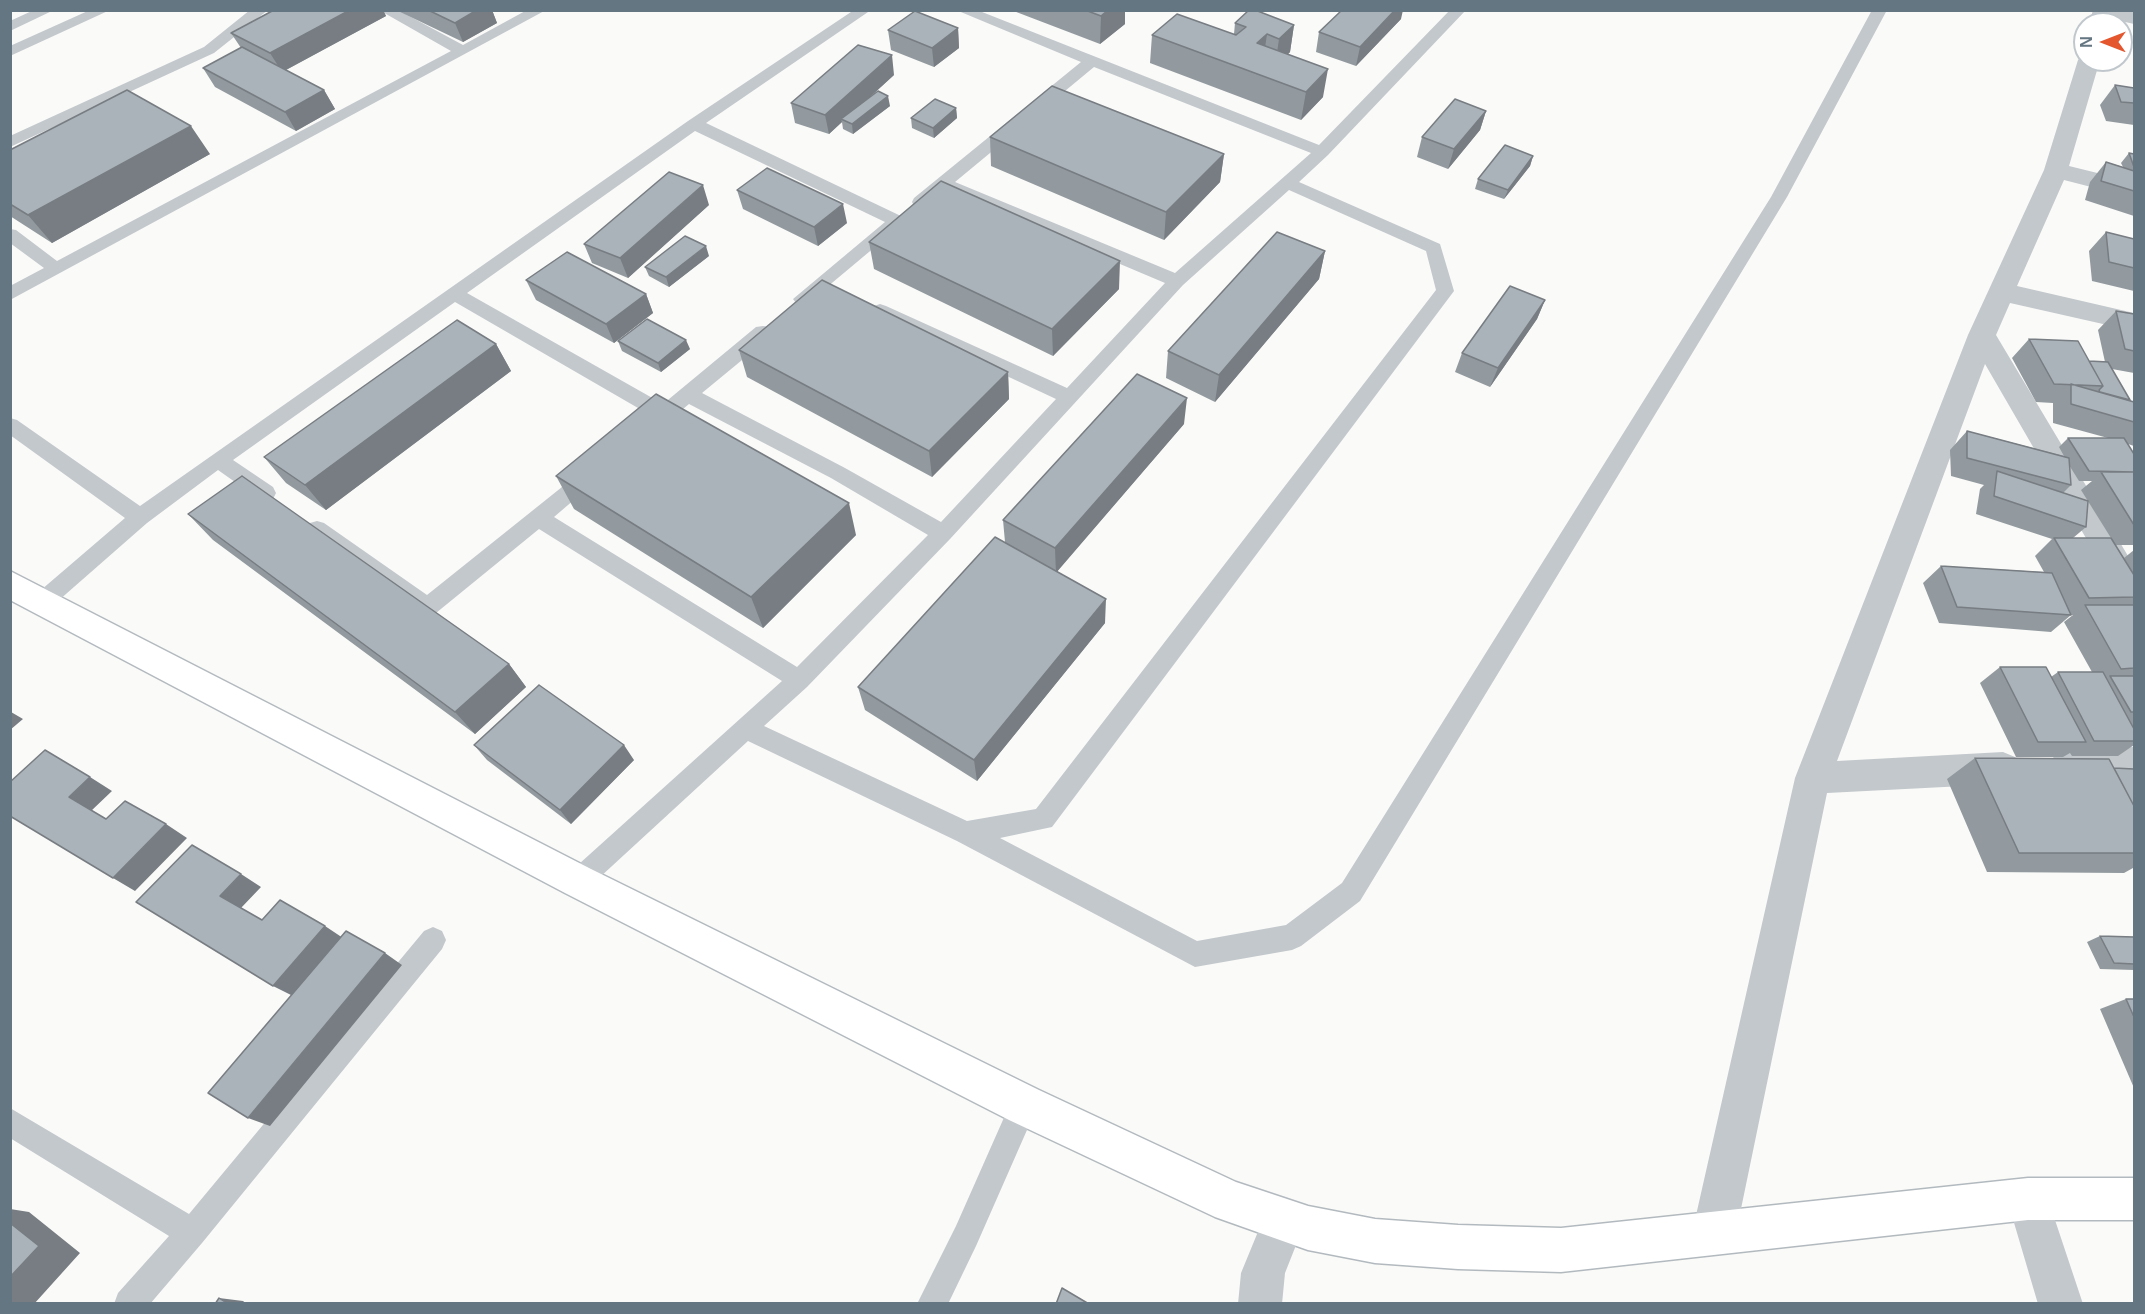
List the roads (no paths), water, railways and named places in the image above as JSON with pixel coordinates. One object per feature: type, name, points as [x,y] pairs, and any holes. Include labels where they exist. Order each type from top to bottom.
[{"type":"main road","points":[[22,596],[578,881],[1024,1105],[1230,1203],[1308,1228],[1376,1240],[1458,1247],[1562,1250],[2028,1199],[2134,1199]]},
{"type":"street","points":[[1714,1233],[1813,778],[1982,335],[2056,170],[2085,72]]},
{"type":"street","points":[[2056,170],[2134,190]]},
{"type":"street","points":[[2002,292],[2134,322]]},
{"type":"street","points":[[1982,335],[2134,593]]},
{"type":"street","points":[[1813,778],[2134,762]]},
{"type":"street","points":[[2028,1199],[2061,1304]]},
{"type":"street","points":[[1260,1304],[1263,1273],[1284,1220]]},
{"type":"lane","points":[[10,27],[47,10]]},
{"type":"lane","points":[[10,52],[103,10]]},
{"type":"lane","points":[[10,142],[209,50],[237,26],[261,10]]},
{"type":"lane","points":[[386,10],[463,51]]},
{"type":"lane","points":[[10,294],[538,10]]},
{"type":"lane","points":[[22,596],[140,517],[218,459],[694,124],[864,10]]},
{"type":"lane","points":[[963,10],[1322,152]]},
{"type":"lane","points":[[578,881],[799,680],[943,533],[1177,281],[1322,152],[1459,10]]},
{"type":"lane","points":[[745,728],[966,833],[1195,954],[1292,937],[1351,892],[1779,196],[1880,10]]},
{"type":"lane","points":[[646,429],[1093,60]]},
{"type":"lane","points":[[694,124],[897,221]]},
{"type":"lane","points":[[943,183],[1177,281]]},
{"type":"lane","points":[[966,833],[1043,819],[1445,291],[1434,248],[1288,183]]},
{"type":"lane","points":[[10,234],[56,269]]},
{"type":"lane","points":[[822,282],[843,292]]},
{"type":"lane","points":[[453,293],[664,414]]},
{"type":"lane","points":[[865,302],[1070,397]]},
{"type":"lane","points":[[689,395],[838,473],[943,533]]},
{"type":"lane","points":[[10,425],[140,517]]},
{"type":"lane","points":[[218,459],[284,506]]},
{"type":"lane","points":[[303,519],[428,607],[601,466]]},
{"type":"lane","points":[[538,518],[573,537],[799,680]]},
{"type":"lane","points":[[129,1304],[192,1233],[433,940]]},
{"type":"lane","points":[[932,1304],[966,1236],[1024,1105]]},
{"type":"lane","points":[[10,1122],[192,1233]]}]
